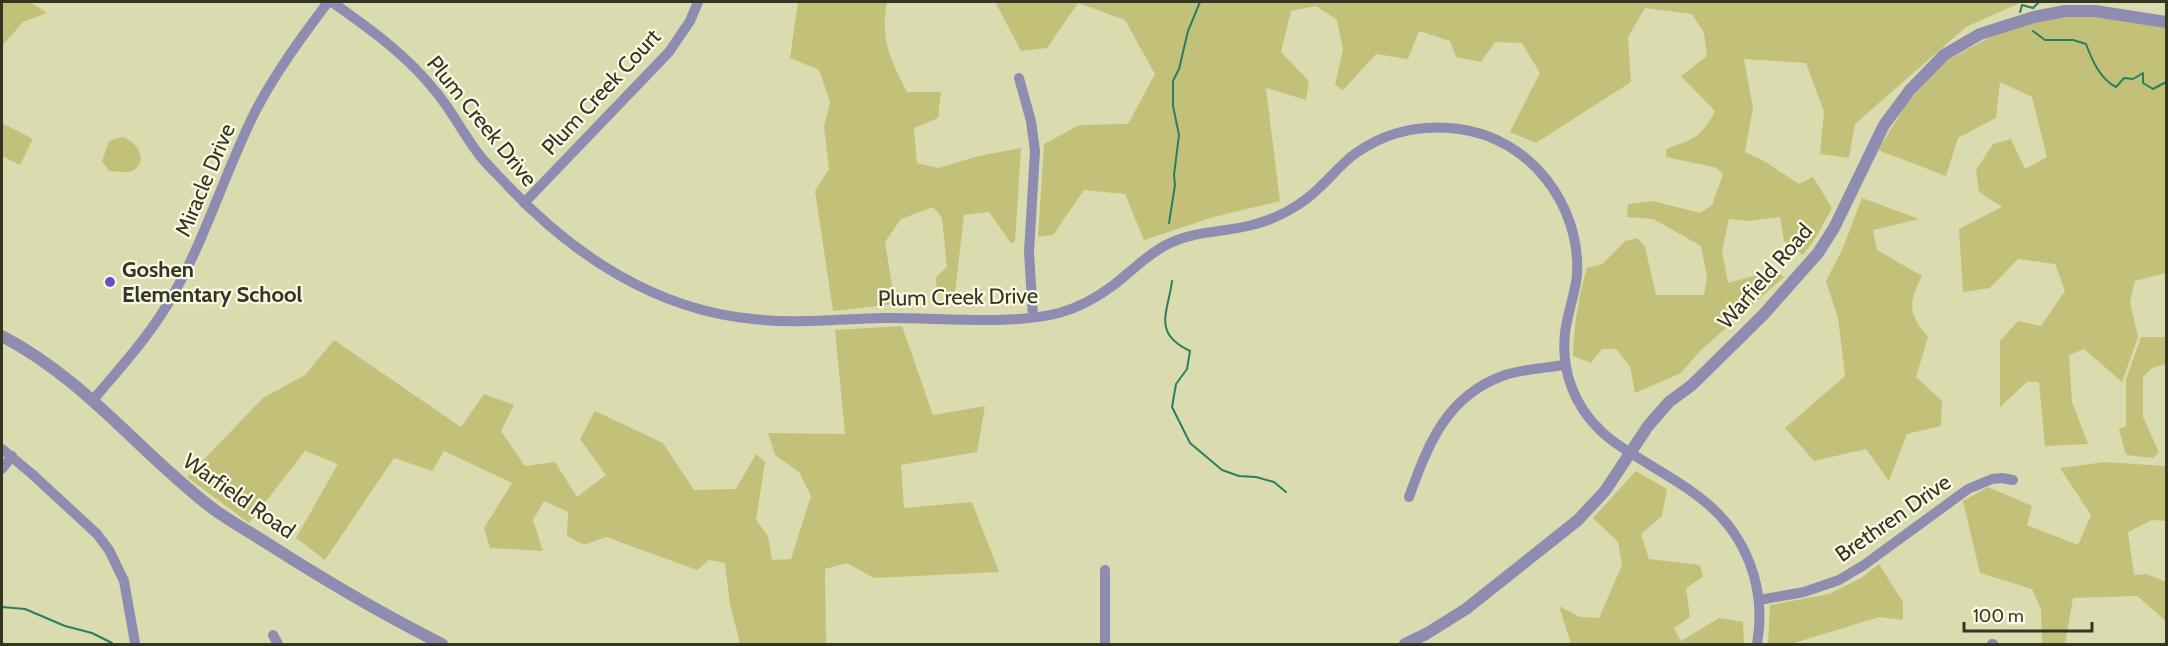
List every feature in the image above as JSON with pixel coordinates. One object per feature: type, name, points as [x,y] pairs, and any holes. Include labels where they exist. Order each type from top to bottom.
[{"type":"street","name":"Plum Creek Drive","points":[[330,2],[394,48],[418,70],[440,96],[481,158],[524,203],[567,242],[611,272],[663,297],[715,313],[752,319],[789,322],[880,318],[1016,319],[1061,312],[1090,301],[1111,287],[1150,254],[1171,242],[1201,232],[1252,225],[1284,214],[1314,193],[1353,155],[1380,139],[1396,133],[1433,126],[1465,129],[1499,141],[1516,150],[1535,166],[1552,185],[1568,217],[1575,244],[1577,277],[1565,334],[1564,365],[1574,394],[1587,418],[1605,436],[1699,496],[1725,520],[1738,537],[1749,557],[1759,600],[1757,645]]},
{"type":"street","name":"Miracle Drive","points":[[93,400],[142,342],[172,298],[190,266],[255,112],[293,48],[330,2]]},
{"type":"street","name":"Plum Creek Court","points":[[524,203],[669,52],[690,21],[698,2]]},
{"type":"street","name":"Warfield Road","points":[[1405,645],[1466,609],[1578,519],[1605,491],[1648,426],[1669,402],[1692,385],[1763,315],[1809,265],[1834,228],[1884,125],[1910,90],[1944,55],[1980,34],[2034,17],[2065,11],[2096,11],[2166,22]]},
{"type":"street","points":[[1019,78],[1031,121],[1035,152],[1029,252],[1033,318]]},
{"type":"street","name":"Warfield Road","points":[[2,336],[31,351],[62,374],[93,400],[170,474],[213,509],[398,622],[442,645]]},
{"type":"street","points":[[1409,497],[1433,437],[1446,417],[1463,399],[1484,384],[1506,375],[1564,365]]},
{"type":"street","points":[[2,449],[97,534],[109,550],[124,581],[138,644]]},
{"type":"street","points":[[2,469],[12,456]]},
{"type":"street","name":"Brethren Drive","points":[[1759,600],[1804,592],[1839,580],[1864,565],[1968,489],[1992,479],[2013,480]]},
{"type":"street","points":[[1105,570],[1105,645]]},
{"type":"shaded area","points":[[2,2],[30,2],[47,13],[23,22],[2,46]]},
{"type":"shaded area","points":[[798,2],[887,2],[885,27],[888,48],[907,92],[941,92],[938,118],[914,128],[917,163],[938,168],[979,156],[1021,148],[1015,242],[1011,243],[989,212],[964,215],[955,292],[937,295],[936,277],[947,267],[942,218],[933,207],[901,219],[885,242],[895,304],[833,311],[815,191],[829,169],[824,127],[830,102],[819,70],[790,58]]},
{"type":"shaded area","points":[[995,2],[2022,2],[1966,27],[1855,124],[1849,158],[1820,154],[1824,112],[1806,63],[1744,59],[1753,108],[1745,152],[1764,161],[1799,184],[1813,177],[1832,208],[1803,255],[1784,241],[1780,217],[1749,221],[1729,219],[1722,251],[1728,283],[1775,270],[1784,277],[1700,351],[1681,373],[1635,393],[1630,366],[1616,349],[1602,349],[1591,363],[1573,356],[1577,312],[1587,268],[1602,264],[1625,241],[1637,238],[1645,247],[1656,295],[1704,295],[1707,277],[1701,246],[1653,219],[1627,217],[1628,204],[1653,201],[1700,213],[1712,205],[1723,174],[1714,167],[1666,157],[1666,149],[1696,136],[1715,111],[1681,76],[1707,56],[1704,33],[1692,14],[1645,8],[1628,37],[1631,82],[1536,143],[1510,132],[1540,73],[1522,43],[1495,42],[1481,62],[1456,57],[1450,41],[1419,31],[1408,59],[1376,54],[1343,90],[1335,85],[1343,50],[1337,20],[1316,6],[1291,11],[1281,52],[1309,81],[1306,100],[1266,88],[1280,201],[1214,217],[1144,240],[1125,194],[1084,190],[1053,235],[1038,237],[1044,144],[1079,125],[1128,124],[1155,74],[1125,20],[1078,3],[1047,48],[1021,51]]},
{"type":"shaded area","points":[[2062,12],[2166,22],[2166,273],[2135,281],[2130,302],[2138,337],[2122,382],[2084,349],[2069,355],[2072,402],[2088,444],[2045,446],[2039,382],[2027,382],[2000,407],[2000,341],[2018,321],[2041,326],[2065,291],[2055,264],[2018,259],[1990,288],[1963,292],[1959,229],[2002,207],[1979,192],[1976,170],[1993,144],[2011,139],[2025,169],[2047,157],[2032,97],[2000,82],[1996,118],[1958,138],[1946,176],[1878,150],[1907,103],[1946,61],[1996,34]]},
{"type":"shaded area","points":[[2,123],[33,139],[20,165],[2,156]]},
{"type":"shaded area","points":[[122,137],[136,146],[141,161],[139,166],[131,171],[109,171],[102,161],[109,141]]},
{"type":"shaded area","points":[[1862,198],[1919,219],[1873,230],[1877,250],[1922,276],[1914,294],[1912,308],[1917,321],[1928,337],[1916,377],[1942,401],[1941,426],[1907,434],[1889,481],[1866,449],[1814,461],[1785,428],[1845,376],[1838,318],[1826,281],[1843,248]]},
{"type":"shaded area","points":[[902,326],[933,415],[985,406],[977,452],[901,465],[904,508],[972,502],[999,572],[874,578],[847,563],[825,569],[826,644],[739,644],[730,605],[725,563],[709,560],[697,570],[606,537],[584,545],[567,536],[568,512],[544,501],[533,520],[543,551],[490,548],[484,528],[512,483],[444,451],[432,471],[394,458],[325,560],[296,538],[338,464],[305,451],[249,523],[187,477],[263,398],[305,375],[334,340],[461,427],[484,394],[514,405],[501,431],[525,466],[555,462],[577,497],[606,475],[580,439],[595,411],[663,443],[694,490],[736,489],[756,454],[765,462],[756,520],[768,536],[772,560],[791,559],[811,496],[799,472],[775,455],[768,433],[845,434],[835,330]]},
{"type":"shaded area","points":[[2141,337],[2166,337],[2166,364],[2152,368],[2143,377],[2143,417],[2159,452],[2153,458],[2126,455],[2119,429],[2126,426],[2126,379]]},
{"type":"shaded area","points":[[2105,462],[2166,466],[2166,521],[2152,520],[2128,532],[2134,575],[2147,574],[2166,582],[2166,621],[2137,596],[2073,598],[2065,644],[2042,644],[2041,610],[2032,589],[1980,573],[1963,501],[1988,487],[2032,506],[2027,525],[2078,545],[2091,515],[2060,468]]},
{"type":"shaded area","points":[[1636,471],[1667,489],[1662,516],[1641,534],[1649,559],[1700,565],[1703,577],[1686,588],[1690,617],[1674,628],[1681,641],[1719,618],[1743,622],[1744,644],[1571,644],[1559,606],[1580,617],[1599,618],[1622,565],[1618,542],[1593,518]]},
{"type":"shaded area","points":[[1879,564],[1903,602],[1903,620],[1879,617],[1791,644],[1768,644],[1770,605],[1829,594],[1861,578]]},
{"type":"waterway","points":[[1169,223],[1179,135],[1173,106],[1173,81],[1179,69],[1188,31],[1200,2]]},
{"type":"waterway","points":[[2020,12],[2022,5],[2033,8],[2039,2]]},
{"type":"waterway","points":[[2033,31],[2045,40],[2073,40],[2086,44],[2101,74],[2116,87],[2124,78],[2133,79],[2143,73],[2143,83],[2153,89],[2166,82]]},
{"type":"waterway","points":[[1172,281],[1165,321],[1167,329],[1178,344],[1190,351],[1187,369],[1176,384],[1172,407],[1190,443],[1222,470],[1239,476],[1256,477],[1274,482],[1286,492]]},
{"type":"waterway","points":[[2,607],[25,609],[65,626],[92,633],[112,643]]},
{"type":"place","name":"Goshen Elementary School","points":[[110,282]]}]
